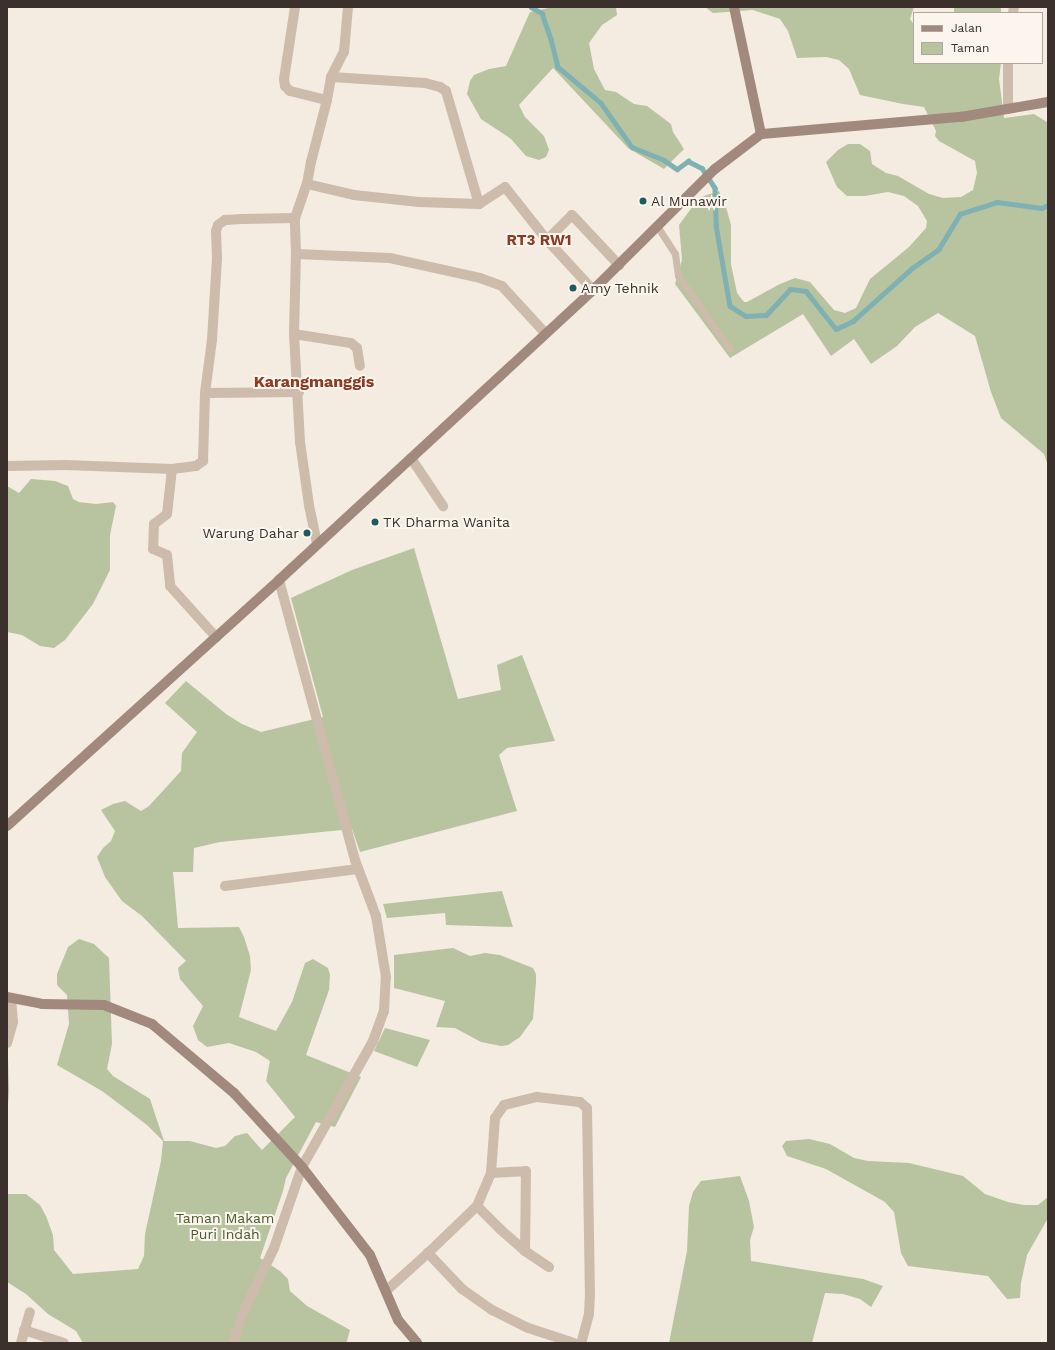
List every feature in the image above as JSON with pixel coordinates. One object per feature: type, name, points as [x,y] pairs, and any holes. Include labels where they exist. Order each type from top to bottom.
[{"type":"street","points":[[295,7],[284,79],[285,86],[290,91],[327,100]]},
{"type":"street","points":[[317,543],[309,505],[300,442],[299,392],[294,334],[296,254],[295,218],[307,184],[310,162],[327,100],[331,77],[344,52],[348,7]]},
{"type":"street","points":[[734,7],[761,134]]},
{"type":"street","points":[[1008,64],[1008,109]]},
{"type":"street","points":[[331,77],[425,83],[440,87],[446,92],[479,204]]},
{"type":"street","points":[[7,826],[279,580],[545,332],[593,290],[715,169],[761,134],[961,117],[1048,102]]},
{"type":"street","points":[[307,184],[354,195],[419,202],[479,204],[505,187],[547,240],[593,290]]},
{"type":"street","points":[[547,240],[572,215],[619,265]]},
{"type":"street","points":[[7,466],[66,465],[172,469],[196,466],[203,461],[205,393],[212,340],[217,259],[216,230],[218,225],[224,220],[295,218]]},
{"type":"street","points":[[296,254],[390,258],[480,278],[502,286],[545,332]]},
{"type":"street","points":[[294,334],[351,343],[357,348],[360,366]]},
{"type":"street","points":[[205,393],[299,392]]},
{"type":"street","points":[[411,458],[443,506]]},
{"type":"street","points":[[172,469],[167,514],[154,524],[153,549],[167,555],[170,586],[216,637]]},
{"type":"street","points":[[233,1343],[243,1313],[274,1248],[302,1167],[368,1051],[384,1011],[386,977],[376,916],[358,869],[279,580]]},
{"type":"street","points":[[225,886],[358,869]]},
{"type":"street","points":[[7,1043],[14,1022],[9,998],[42,1004],[104,1005],[152,1024],[234,1092],[302,1167],[370,1255],[387,1290],[398,1320],[417,1343]]},
{"type":"street","points":[[387,1290],[477,1206],[491,1173],[495,1118],[504,1105],[536,1097],[580,1102],[588,1108],[590,1294],[589,1314],[582,1343]]},
{"type":"street","points":[[491,1173],[526,1170],[525,1251]]},
{"type":"street","points":[[477,1206],[525,1251],[549,1267]]},
{"type":"street","points":[[428,1253],[462,1289],[492,1310],[528,1328],[574,1343]]},
{"type":"street","points":[[20,1343],[30,1312]]},
{"type":"street","points":[[24,1330],[64,1343]]},
{"type":"lane","points":[[657,226],[675,254],[678,276],[730,349]]},
{"type":"green space","points":[[553,7],[616,7],[617,15],[602,25],[589,43],[594,69],[605,90],[616,92],[634,104],[647,106],[671,124],[673,132],[684,149],[664,169],[628,148],[553,68],[519,105],[525,117],[544,136],[549,150],[546,157],[539,160],[526,156],[511,139],[481,119],[467,94],[470,81],[474,75],[489,69],[506,66],[530,12]]},
{"type":"green space","points":[[705,7],[914,7],[910,19],[913,24],[913,64],[1001,64],[999,79],[1004,118],[1034,114],[1047,122],[1048,466],[1044,454],[1001,418],[991,392],[975,336],[938,313],[915,327],[897,346],[871,364],[854,339],[831,356],[803,314],[730,358],[675,284],[682,260],[679,225],[693,206],[704,196],[719,191],[726,207],[731,225],[731,264],[737,293],[744,302],[747,302],[780,284],[795,278],[810,282],[834,310],[845,313],[856,308],[870,279],[909,247],[926,228],[927,221],[918,206],[904,196],[888,192],[865,196],[847,196],[837,187],[826,162],[838,150],[848,144],[860,144],[870,151],[872,164],[886,173],[898,176],[929,194],[943,198],[961,197],[973,190],[977,173],[975,161],[939,141],[935,136],[936,131],[924,107],[860,95],[849,69],[839,60],[826,57],[797,58],[788,31],[780,19],[753,10],[713,13]]},
{"type":"green space","points":[[954,7],[1001,7],[1001,12],[954,12]]},
{"type":"green space","points":[[31,479],[55,481],[68,486],[73,499],[79,502],[96,504],[113,502],[116,506],[110,535],[110,570],[93,604],[65,640],[54,648],[40,646],[22,635],[7,632],[7,486],[19,493]]},
{"type":"green space","name":"Taman Makam Puri Indah","points":[[414,548],[458,699],[501,690],[497,665],[522,655],[555,741],[507,748],[499,755],[517,811],[360,852],[352,829],[220,842],[194,848],[193,872],[173,872],[178,928],[239,927],[244,937],[250,956],[251,970],[239,1017],[276,1031],[292,1002],[305,963],[313,959],[328,968],[330,975],[329,990],[306,1055],[361,1077],[335,1127],[316,1122],[286,1178],[260,1258],[280,1271],[288,1279],[290,1291],[307,1306],[350,1330],[347,1341],[345,1343],[83,1343],[76,1331],[48,1314],[26,1294],[7,1282],[7,1194],[26,1194],[40,1205],[53,1235],[54,1250],[73,1274],[138,1269],[144,1256],[145,1234],[161,1161],[163,1141],[147,1125],[102,1091],[57,1065],[69,1024],[67,995],[57,985],[57,974],[68,947],[79,939],[94,944],[109,958],[112,1044],[107,1069],[113,1076],[150,1099],[164,1141],[190,1141],[216,1148],[225,1146],[235,1136],[247,1133],[262,1150],[295,1117],[266,1081],[270,1061],[256,1052],[229,1043],[207,1047],[198,1040],[193,1026],[203,1006],[180,979],[178,968],[186,961],[142,916],[122,901],[105,877],[97,857],[103,848],[111,841],[115,831],[101,810],[113,804],[125,801],[141,811],[149,806],[181,771],[182,753],[197,732],[165,703],[186,681],[226,714],[242,724],[261,732],[323,717],[291,598],[352,570]]},
{"type":"green space","points":[[502,891],[513,927],[446,925],[445,913],[387,918],[383,904]]},
{"type":"green space","points":[[453,948],[470,956],[485,953],[500,955],[533,968],[536,974],[536,982],[533,1019],[520,1037],[508,1045],[501,1046],[481,1042],[455,1028],[436,1027],[445,1001],[394,988],[394,955]]},
{"type":"green space","points":[[385,1028],[430,1040],[417,1067],[374,1051]]},
{"type":"green space","points":[[7,1057],[9,1091],[7,1118]]},
{"type":"green space","points":[[809,1139],[830,1144],[854,1158],[868,1161],[909,1163],[963,1176],[985,1194],[1008,1202],[1024,1205],[1038,1205],[1048,1197],[1048,1218],[1027,1255],[1021,1283],[1020,1298],[1007,1299],[988,1276],[908,1266],[901,1253],[894,1212],[885,1202],[826,1169],[787,1156],[782,1146],[786,1141]]},
{"type":"green space","points":[[740,1176],[749,1201],[754,1227],[750,1240],[751,1261],[863,1279],[883,1286],[871,1307],[860,1299],[843,1294],[825,1293],[812,1343],[669,1343],[687,1251],[689,1206],[693,1192],[701,1181]]},
{"type":"waterway","points":[[531,7],[542,13],[551,39],[558,67],[601,103],[632,147],[664,160],[677,169],[688,161],[702,168],[715,188],[716,225],[730,306],[746,316],[766,315],[790,289],[806,291],[836,329],[853,321],[912,268],[938,250],[960,214],[997,202],[1042,208],[1048,205]]},
{"type":"place","name":"Al Munawir","points":[[643,201]]},
{"type":"place","name":"Amy Tehnik","points":[[573,288]]},
{"type":"place","name":"TK Dharma Wanita","points":[[375,522]]},
{"type":"place","name":"Warung Dahar","points":[[307,533]]},
{"type":"district","name":"RT3 RW1","points":[[539,241]]},
{"type":"district","name":"Karangmanggis","points":[[314,382]]}]
